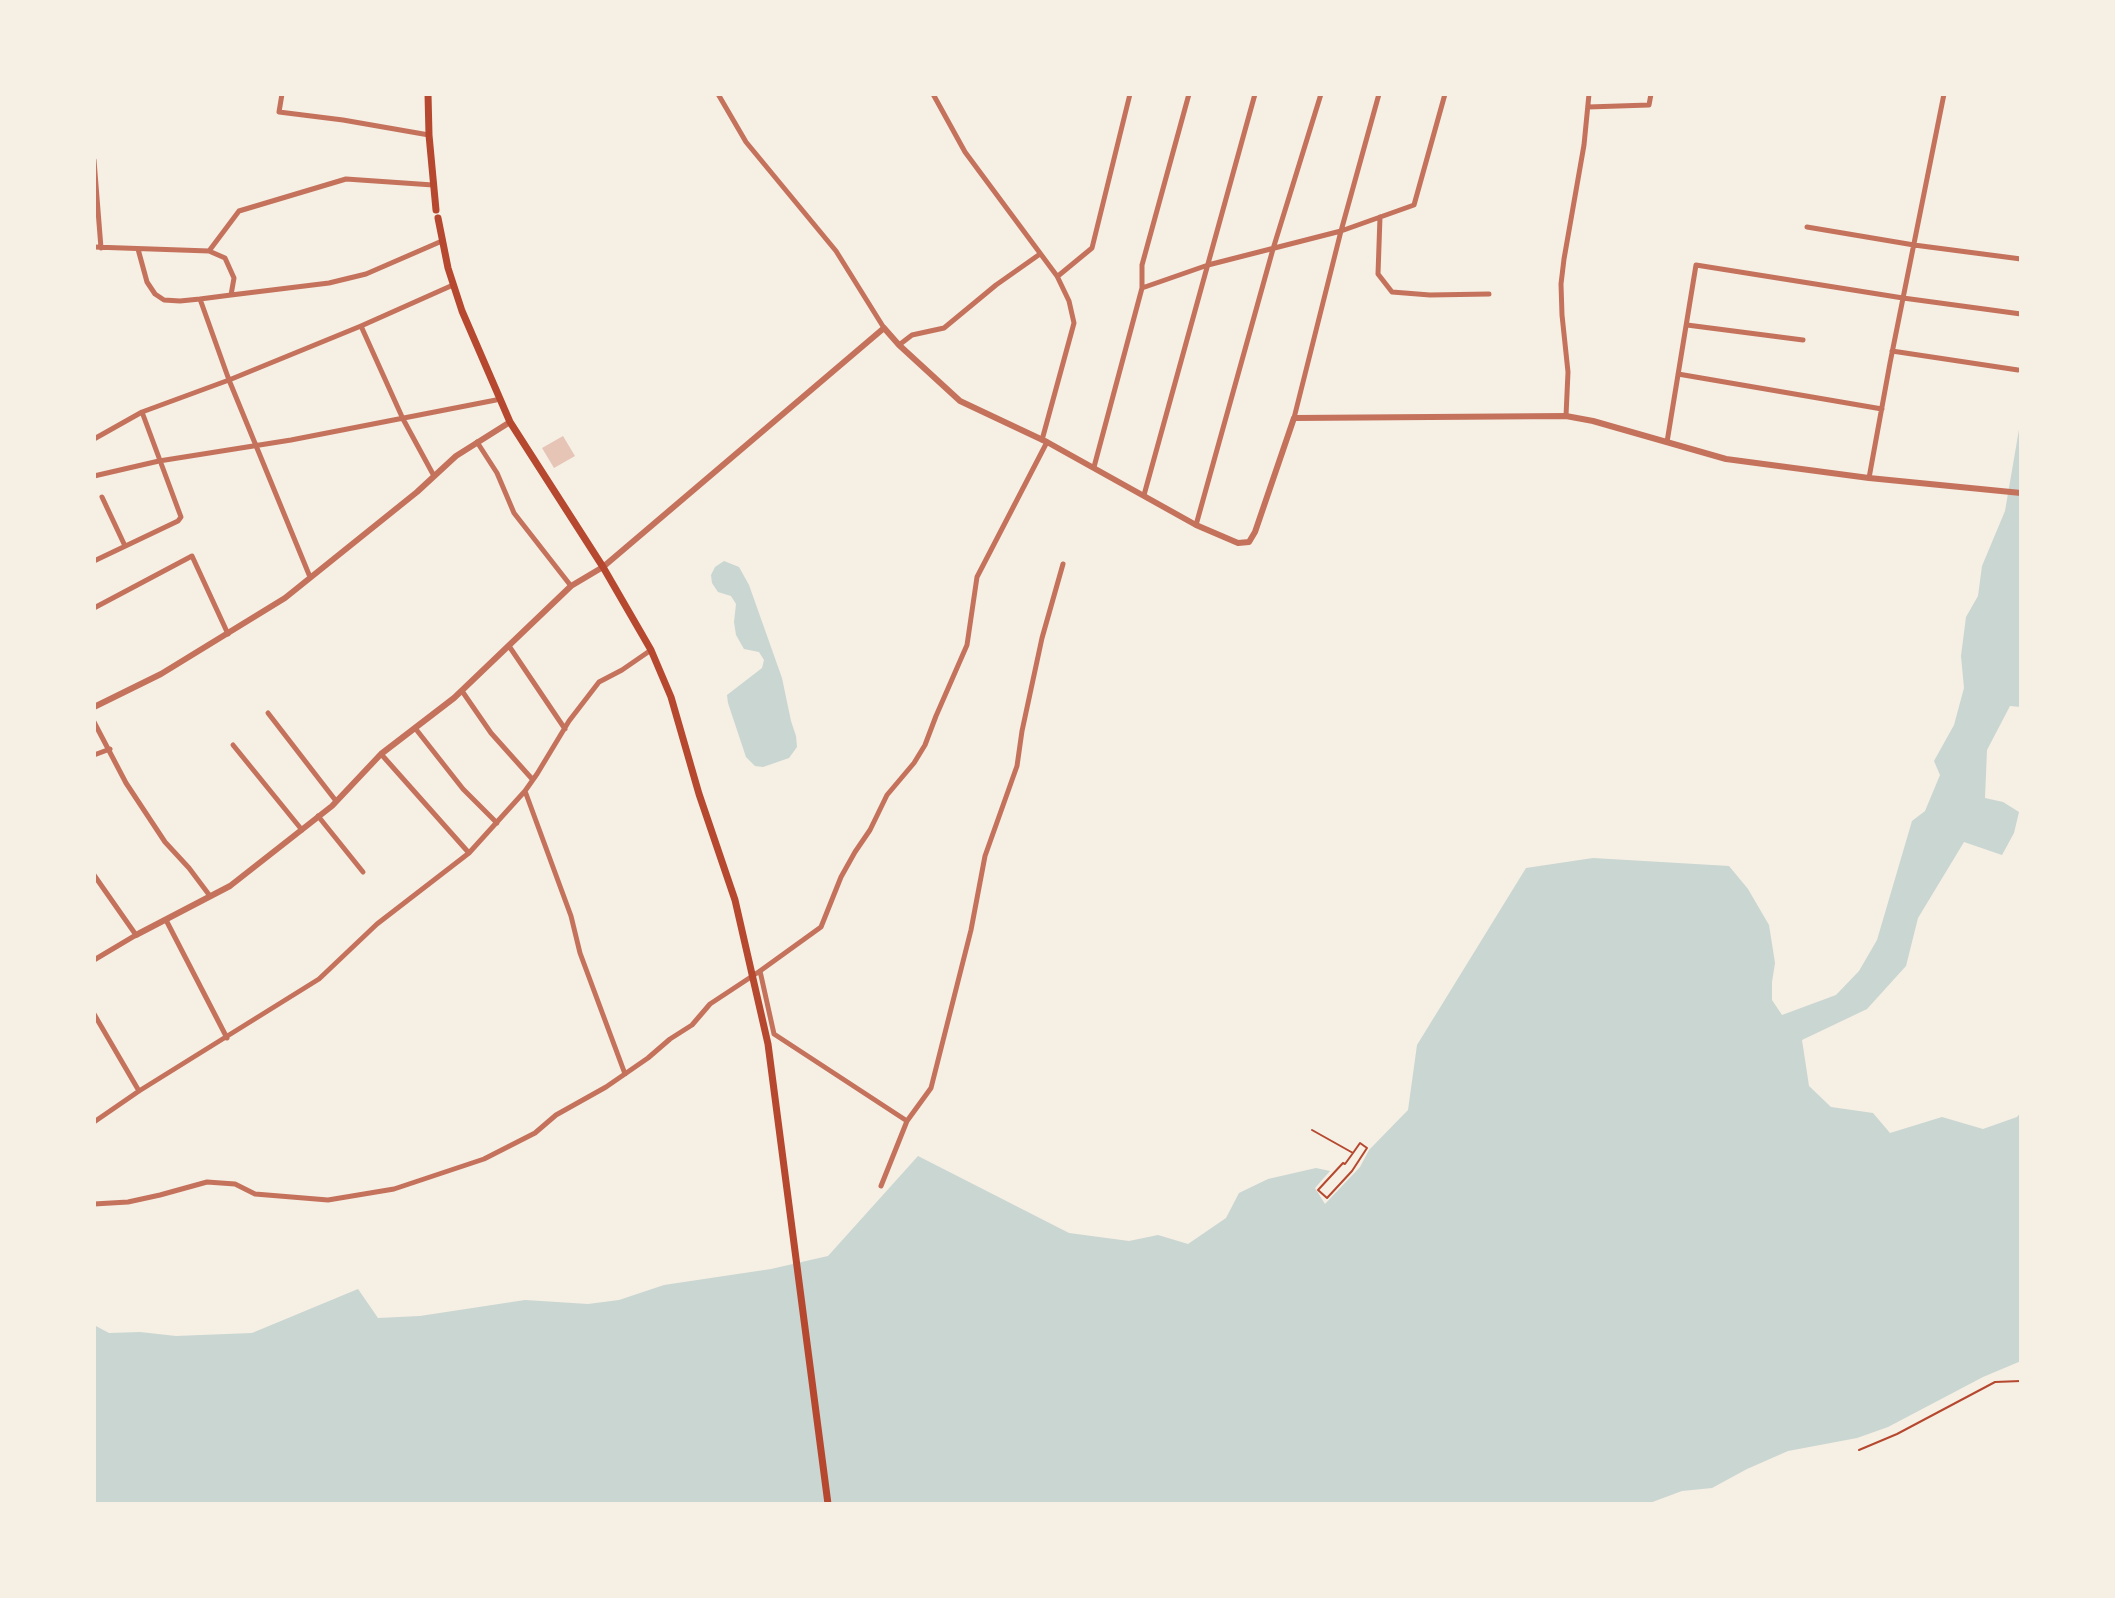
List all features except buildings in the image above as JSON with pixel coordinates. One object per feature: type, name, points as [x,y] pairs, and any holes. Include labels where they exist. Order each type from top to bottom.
[{"type":"main road","points":[[428,94],[437,214],[462,311],[510,422],[603,567],[651,650],[671,697],[735,900],[768,1044],[828,1504]]},
{"type":"street","points":[[282,94],[279,112],[429,135]]},
{"type":"street","points":[[718,94],[746,142],[836,251],[884,328],[960,401],[1045,441],[1196,525],[1238,543],[1249,542],[1255,532],[1294,418],[1379,94]]},
{"type":"street","points":[[94,1204],[128,1202],[207,1182],[235,1184],[255,1194],[328,1200],[394,1189],[484,1159],[535,1133],[556,1115],[625,1074],[692,1025],[710,1004],[821,927],[841,877],[887,795],[925,745],[967,645],[977,577],[1045,441],[1074,323],[1069,301],[1057,276],[965,152],[933,94]]},
{"type":"street","points":[[1057,276],[1092,248],[1130,94]]},
{"type":"street","points":[[1094,467],[1142,288],[1142,265],[1189,94]]},
{"type":"street","points":[[1144,495],[1255,94]]},
{"type":"street","points":[[1196,525],[1273,249],[1321,94]]},
{"type":"street","points":[[1142,288],[1208,265],[1341,231],[1414,205],[1445,94]]},
{"type":"street","points":[[1566,416],[1568,372],[1561,284],[1584,145],[1589,94]]},
{"type":"street","points":[[1588,107],[1649,105],[1651,94]]},
{"type":"street","points":[[1869,478],[1944,94]]},
{"type":"street","points":[[94,160],[98,247],[209,251],[225,258],[234,278],[231,295]]},
{"type":"street","points":[[209,251],[239,211],[346,179],[433,185]]},
{"type":"street","points":[[1380,217],[1378,274],[1392,292],[1489,294]]},
{"type":"street","points":[[1807,227],[2021,259]]},
{"type":"street","points":[[138,249],[147,282],[155,294],[164,300],[180,301],[329,283],[366,274],[442,241]]},
{"type":"street","points":[[899,345],[912,335],[944,328],[1040,254]]},
{"type":"street","points":[[1667,442],[1696,265],[2021,314]]},
{"type":"street","points":[[94,439],[142,412],[229,380],[453,285]]},
{"type":"street","points":[[200,299],[255,446],[310,577]]},
{"type":"street","points":[[1687,325],[1803,340]]},
{"type":"street","points":[[361,326],[403,419],[434,476]]},
{"type":"street","points":[[94,960],[230,886],[302,830],[336,801],[381,754],[462,691],[571,586],[603,567],[884,328]]},
{"type":"street","points":[[1892,351],[2018,370]]},
{"type":"street","points":[[1678,374],[1882,409]]},
{"type":"street","points":[[94,476],[159,461],[496,400]]},
{"type":"street","points":[[94,561],[181,517],[142,412]]},
{"type":"street","points":[[1294,418],[1566,416],[1726,459],[1869,478],[2021,493]]},
{"type":"street","points":[[94,707],[161,674],[285,598],[456,456],[510,422]]},
{"type":"street","points":[[477,442],[497,473],[514,513],[571,586]]},
{"type":"street","points":[[102,497],[125,546]]},
{"type":"street","points":[[94,608],[192,556],[228,634]]},
{"type":"street","points":[[881,1186],[907,1121],[931,1088],[971,930],[985,856],[1017,766],[1042,638],[1063,564]]},
{"type":"street","points":[[509,646],[565,729]]},
{"type":"street","points":[[94,1122],[319,979],[377,924],[469,853],[525,791],[599,682],[651,650]]},
{"type":"street","points":[[462,691],[491,733],[533,780]]},
{"type":"street","points":[[268,713],[336,801]]},
{"type":"street","points":[[94,722],[126,783],[165,842],[210,896]]},
{"type":"street","points":[[415,728],[463,789],[497,823]]},
{"type":"street","points":[[233,745],[302,830]]},
{"type":"street","points":[[94,755],[110,749]]},
{"type":"street","points":[[381,754],[469,853]]},
{"type":"street","points":[[525,791],[625,1074]]},
{"type":"street","points":[[318,816],[363,872]]},
{"type":"street","points":[[94,875],[136,935]]},
{"type":"street","points":[[166,920],[227,1038]]},
{"type":"street","points":[[760,971],[774,1034],[907,1121]]},
{"type":"street","points":[[94,1014],[139,1091]]},
{"type":"path","points":[[1312,1130],[1353,1153]]},
{"type":"path","points":[[1360,1143],[1367,1148],[1352,1171],[1327,1198],[1318,1190],[1353,1153],[1360,1143]]},
{"type":"path","points":[[1859,1450],[1897,1434],[1995,1382],[2021,1381]]},
{"type":"shaded area","points":[[2021,418],[2021,707],[2010,706],[1987,750],[1985,798],[2003,802],[2019,812],[2014,833],[2002,855],[1964,842],[1918,918],[1906,966],[1867,1009],[1802,1040],[1809,1086],[1831,1107],[1873,1113],[1890,1133],[1942,1117],[1983,1129],[2017,1117],[2021,1112],[2021,1361],[1983,1377],[1888,1427],[1857,1438],[1788,1451],[1712,1488],[1682,1491],[1647,1504],[94,1504],[94,1325],[109,1333],[176,1336],[252,1333],[358,1289],[378,1318],[420,1316],[525,1300],[588,1304],[619,1300],[664,1285],[771,1269],[828,1256],[918,1156],[1069,1233],[1129,1241],[1158,1235],[1188,1244],[1226,1218],[1239,1193],[1268,1179],[1316,1168],[1330,1171],[1315,1188],[1325,1204],[1360,1167],[1369,1150],[1408,1110],[1417,1045],[1526,868],[1593,858],[1729,866],[1748,889],[1769,925],[1775,963],[1772,1000],[1782,1015],[1836,995],[1859,971],[1877,940],[1912,821],[1925,811],[1940,775],[1934,761],[1954,725],[1964,688],[1961,656],[1966,617],[1978,596],[1982,566],[2005,511]]},
{"type":"shaded area","points":[[724,561],[739,567],[749,585],[782,678],[796,736],[797,747],[789,758],[763,767],[755,766],[746,757],[728,703],[727,695],[762,668],[764,660],[759,652],[744,649],[736,635],[736,604],[731,596],[718,592],[712,583],[711,575],[715,567]]}]
